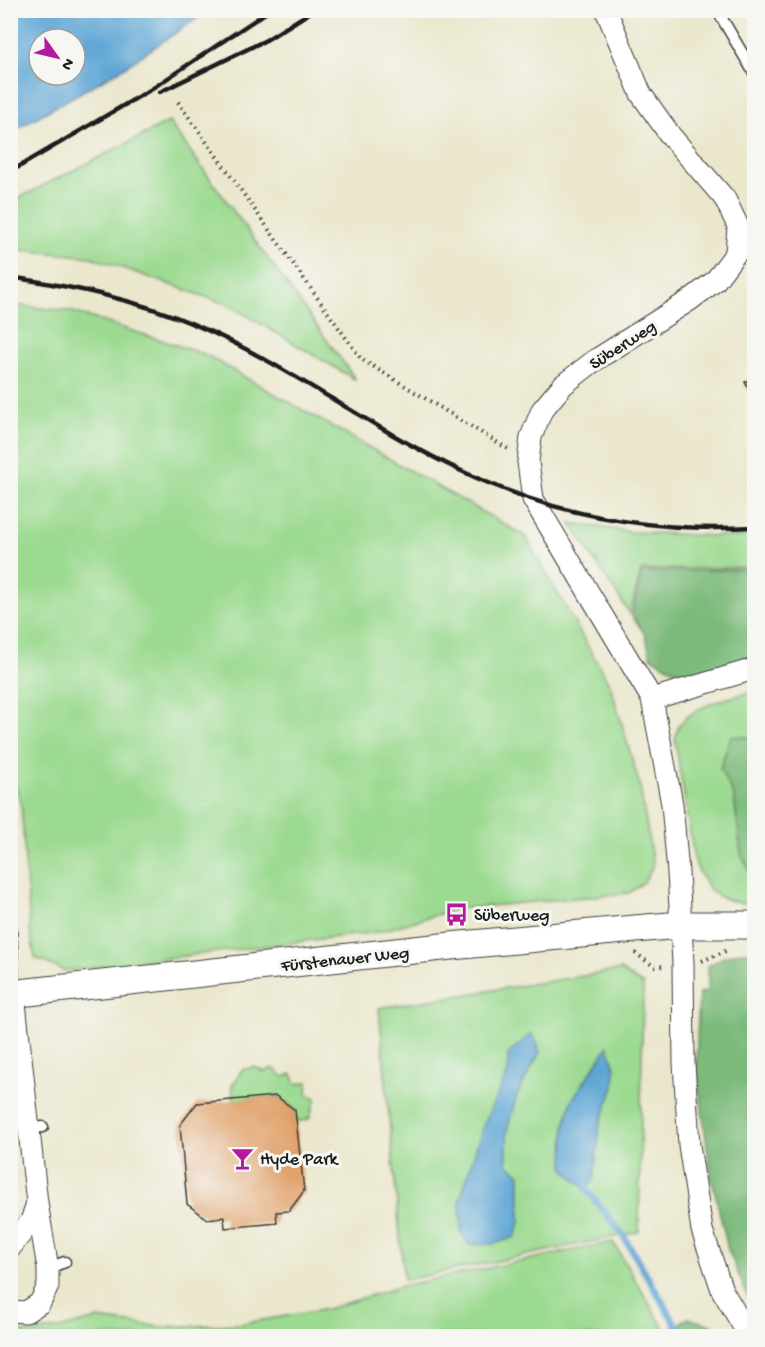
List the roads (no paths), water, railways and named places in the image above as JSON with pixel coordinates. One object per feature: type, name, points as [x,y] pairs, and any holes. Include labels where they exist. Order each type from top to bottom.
[{"type":"street","name":"Süberweg","points":[[606,10],[641,94],[670,135],[725,199],[738,226],[745,254],[690,300],[594,361],[563,385],[542,410],[531,437],[528,462],[533,499],[652,699],[672,804],[681,925]]},
{"type":"street","points":[[652,699],[754,669]]},
{"type":"street","points":[[681,925],[684,1063],[689,1145],[700,1219],[722,1290],[749,1336]]},
{"type":"street","name":"Fürstenauer Weg","points":[[12,994],[451,946],[681,925],[754,925]]},
{"type":"street","points":[[10,1311],[26,1312],[40,1303],[57,1265],[37,1203],[37,1127],[12,994]]},
{"type":"street","points":[[10,1248],[31,1221],[37,1203]]},
{"type":"lane","points":[[717,10],[754,73]]},
{"type":"lane","points":[[10,907],[12,994]]},
{"type":"water","points":[[11,10],[208,10],[122,69],[11,132]]},
{"type":"water","points":[[531,1034],[540,1052],[517,1095],[507,1130],[507,1163],[520,1174],[520,1222],[515,1237],[494,1244],[469,1245],[461,1233],[460,1200],[484,1123],[508,1072],[508,1054]]},
{"type":"water","points":[[608,1046],[615,1068],[614,1087],[600,1124],[594,1179],[586,1189],[564,1169],[565,1124],[572,1100]]},
{"type":"waterway","points":[[586,1189],[623,1235],[676,1325],[685,1336]]},
{"type":"railway","points":[[10,172],[150,90],[270,10]]},
{"type":"railway","points":[[160,92],[266,40],[314,10]]},
{"type":"railway","points":[[10,277],[106,295],[198,326],[271,363],[429,455],[472,476],[531,499],[593,516],[626,521],[690,528],[754,527]]},
{"type":"place","name":"Süberweg","points":[[456,914]]},
{"type":"place","name":"Hyde Park","points":[[242,1158]]}]
